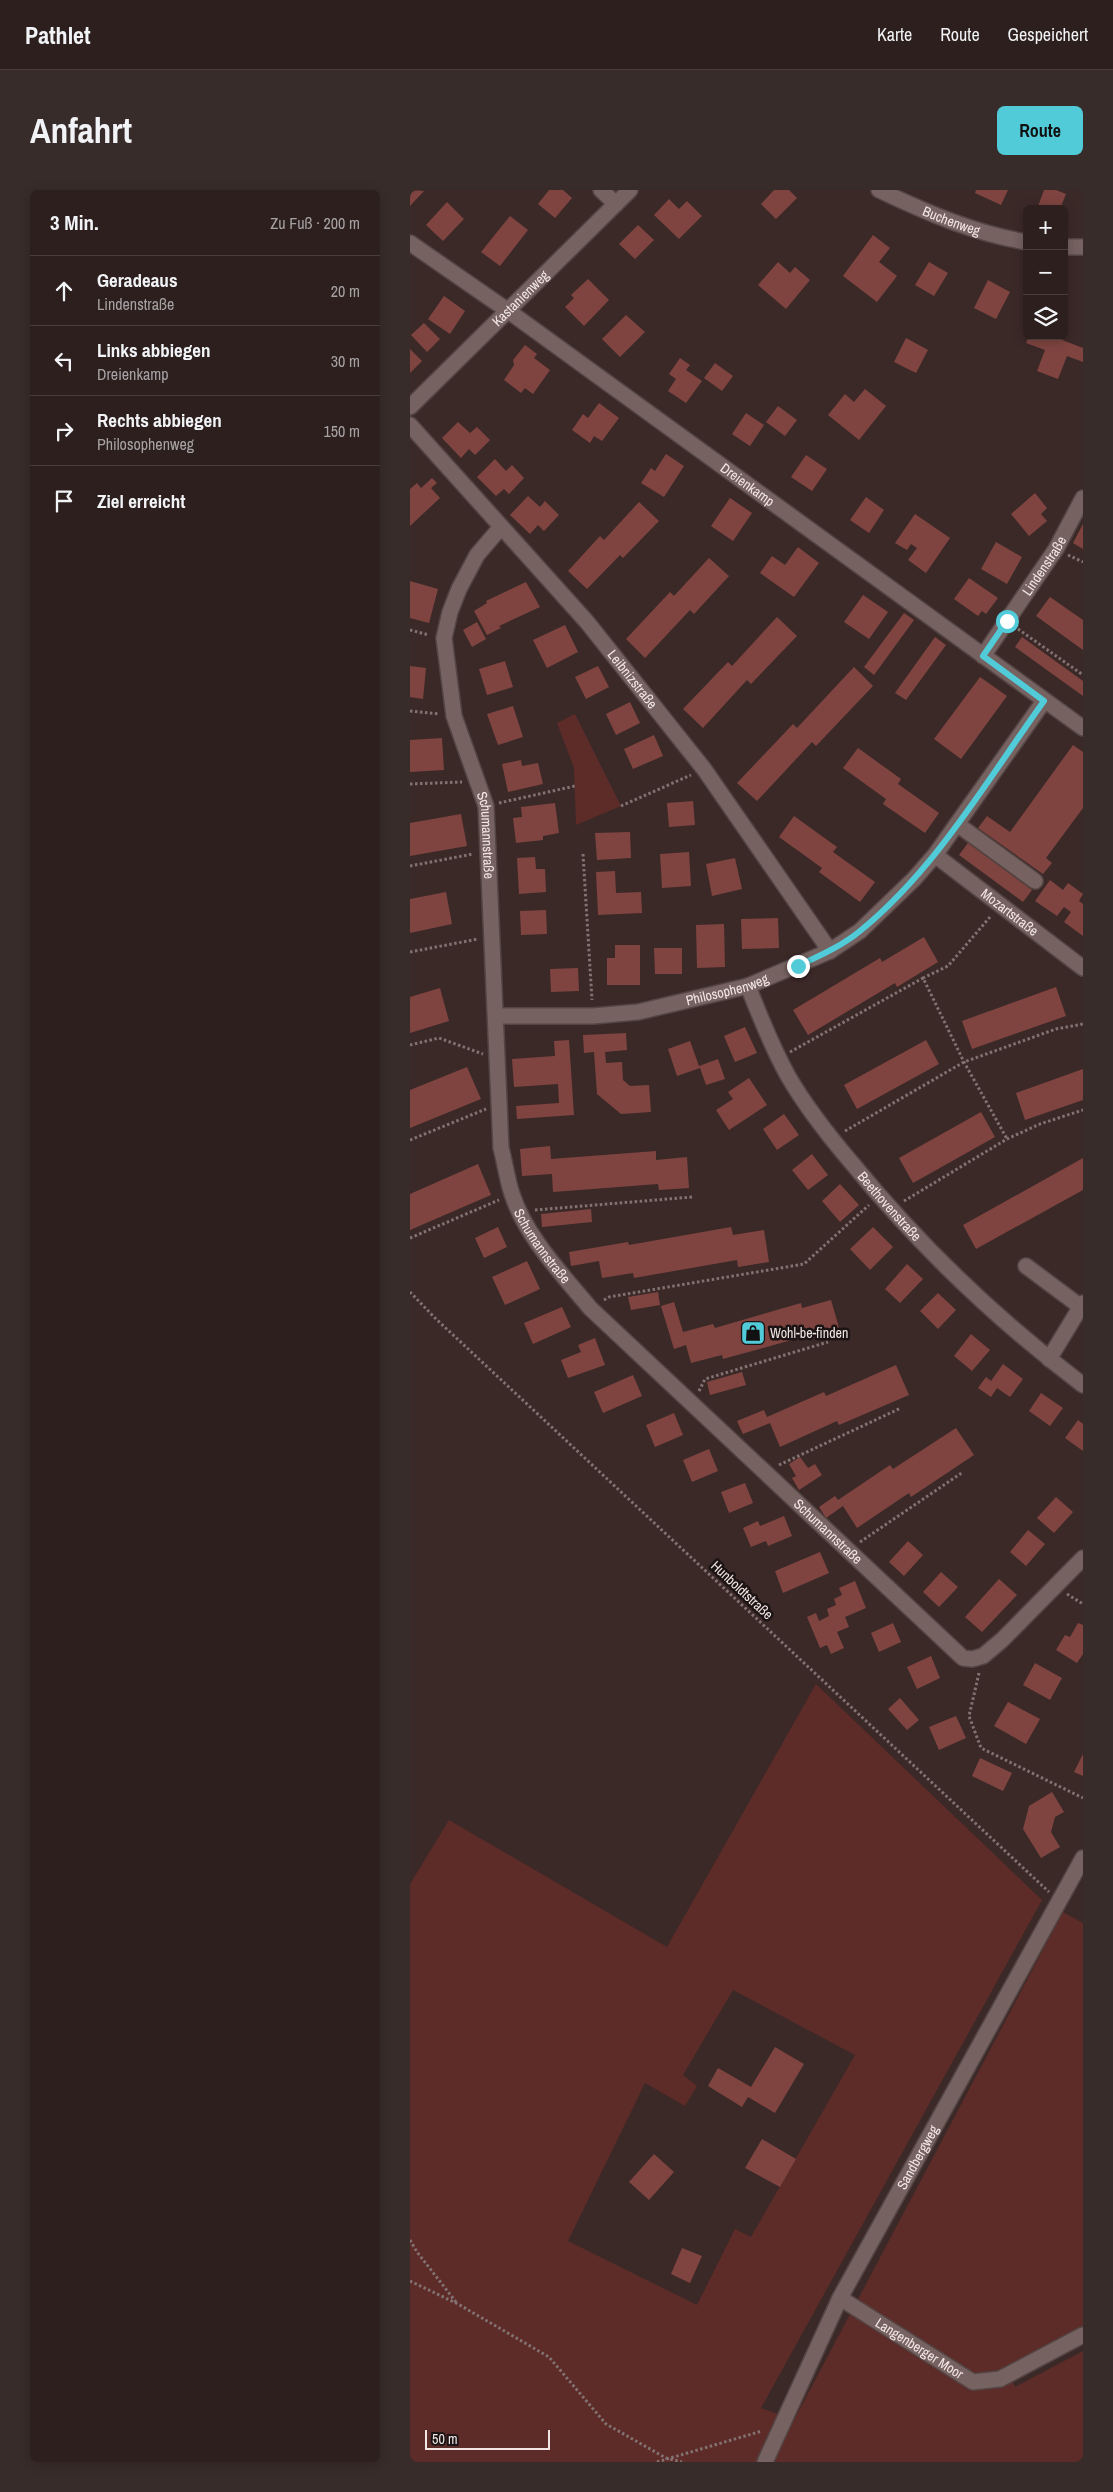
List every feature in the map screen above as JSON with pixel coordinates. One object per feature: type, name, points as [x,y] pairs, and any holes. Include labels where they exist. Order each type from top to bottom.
[{"type":"street","points":[[601,190],[616,204]]},
{"type":"street","name":"Kastanienweg","points":[[410,408],[630,190]]},
{"type":"street","name":"Buchenweg","points":[[879,190],[904,195],[1006,239],[1023,241]]},
{"type":"street","name":"Dreienkamp","points":[[410,244],[507,310],[1083,728]]},
{"type":"street","points":[[1068,247],[1083,247]]},
{"type":"street","name":"Leibnizstraße","points":[[410,425],[587,622],[704,769],[830,951]]},
{"type":"street","name":"Lindenstraße","points":[[983,656],[1056,549],[1083,498]]},
{"type":"street","name":"Schumannstraße","points":[[501,527],[477,555],[459,589],[450,612],[444,638],[454,716],[486,806],[501,1148],[512,1195],[528,1227],[555,1266],[590,1308],[955,1652],[963,1658],[972,1660],[982,1656]]},
{"type":"street","name":"Philosophenweg","points":[[496,1016],[593,1016],[638,1012],[748,986],[830,951],[860,931],[914,879],[935,855],[1044,701]]},
{"type":"street","points":[[957,824],[1035,881]]},
{"type":"street","name":"Mozartstraße","points":[[935,855],[1083,968]]},
{"type":"street","name":"Beethovenstraße","points":[[748,986],[768,1038],[789,1078],[831,1139],[889,1210],[933,1256],[1049,1359],[1083,1384]]},
{"type":"street","points":[[1026,1266],[1082,1305],[1049,1359]]},
{"type":"street","points":[[982,1656],[1032,1611],[1083,1558]]},
{"type":"street","name":"Sandbergweg","points":[[765,2462],[840,2298],[1083,1858]]},
{"type":"street","name":"Langenberger Moor","points":[[840,2298],[973,2382],[1000,2379],[1083,2336]]},
{"type":"path","points":[[1007,621],[1083,675]]},
{"type":"path","points":[[410,630],[444,638]]},
{"type":"path","points":[[410,712],[454,716]]},
{"type":"path","points":[[621,806],[704,769]]},
{"type":"path","points":[[410,784],[477,781]]},
{"type":"path","points":[[486,806],[575,786]]},
{"type":"path","points":[[410,866],[488,851]]},
{"type":"path","points":[[583,854],[593,1016]]},
{"type":"path","points":[[779,1058],[948,966],[1001,905]]},
{"type":"path","points":[[410,952],[493,936]]},
{"type":"path","points":[[923,978],[964,1062],[1007,1139]]},
{"type":"path","points":[[831,1139],[964,1062],[1056,1029],[1083,1024]]},
{"type":"path","points":[[410,1046],[440,1038],[497,1059]]},
{"type":"path","points":[[410,1140],[499,1104]]},
{"type":"path","points":[[889,1210],[1007,1139],[1040,1124],[1083,1110]]},
{"type":"path","points":[[410,1238],[512,1195]]},
{"type":"path","points":[[590,1308],[610,1297],[804,1264],[878,1196]]},
{"type":"path","points":[[520,1211],[692,1197]]},
{"type":"path","name":"Hunboldtstraße","points":[[410,1292],[442,1325],[1060,1902]]},
{"type":"path","points":[[692,1406],[705,1379],[828,1342]]},
{"type":"path","points":[[763,1472],[901,1408]]},
{"type":"path","points":[[847,1550],[963,1472]]},
{"type":"path","points":[[982,1656],[969,1716],[981,1748],[1083,1798]]},
{"type":"path","points":[[410,2240],[417,2252],[458,2304]]},
{"type":"path","points":[[410,2251],[417,2252]]},
{"type":"path","points":[[410,2281],[458,2304],[549,2357],[606,2424],[666,2458],[682,2462]]},
{"type":"path","points":[[657,2462],[782,2426]]},
{"type":"shaded area","points":[[575,714],[621,806],[576,825],[574,768],[557,723]]},
{"type":"shaded area","points":[[816,1684],[1042,1900],[761,2408],[794,2420],[1063,1912],[1083,1923],[1083,2328],[1007,2370],[1015,2387],[1083,2351],[1083,2462],[410,2462],[410,1884],[449,1820],[667,1947]],"holes":[[[733,1990],[855,2055],[751,2237],[735,2229],[697,2305],[568,2241],[645,2083],[685,2106],[697,2086],[683,2075]]]},
{"type":"building","points":[[410,190],[424,191],[410,206]]},
{"type":"building","points":[[549,190],[563,190],[572,198],[555,218],[538,204]]},
{"type":"building","points":[[774,190],[789,190],[797,198],[776,219],[761,204]]},
{"type":"building","points":[[976,190],[1008,190],[1001,205],[975,193]]},
{"type":"building","points":[[1044,190],[1056,190],[1066,194],[1062,205],[1038,205]]},
{"type":"building","points":[[669,199],[679,209],[687,201],[702,216],[679,239],[654,215]]},
{"type":"building","points":[[447,202],[464,219],[443,241],[426,225]]},
{"type":"building","points":[[510,216],[528,230],[500,266],[481,252]]},
{"type":"building","points":[[638,225],[654,240],[635,259],[619,244]]},
{"type":"building","points":[[873,235],[890,248],[879,262],[897,276],[877,302],[843,276]]},
{"type":"building","points":[[778,262],[790,273],[795,267],[810,280],[786,309],[758,285]]},
{"type":"building","points":[[929,262],[948,273],[934,296],[915,285]]},
{"type":"building","points":[[588,279],[609,300],[584,326],[565,307],[574,298],[571,295]]},
{"type":"building","points":[[988,280],[1010,292],[996,319],[974,308]]},
{"type":"building","points":[[444,296],[465,311],[450,334],[428,319]]},
{"type":"building","points":[[626,315],[645,332],[620,357],[602,339]]},
{"type":"building","points":[[424,323],[440,339],[427,352],[411,335]]},
{"type":"building","points":[[906,338],[928,350],[916,373],[894,362]]},
{"type":"building","points":[[1027,340],[1062,340],[1083,348],[1083,362],[1067,356],[1058,379],[1037,371],[1045,350],[1026,343]]},
{"type":"building","points":[[525,345],[537,354],[534,358],[550,370],[533,394],[525,388],[521,393],[504,380],[514,365],[513,360]]},
{"type":"building","points":[[410,349],[422,361],[410,373]]},
{"type":"building","points":[[680,358],[690,365],[686,370],[702,381],[686,403],[668,391],[676,379],[669,374]]},
{"type":"building","points":[[715,363],[733,376],[722,391],[704,378]]},
{"type":"building","points":[[865,389],[886,406],[859,440],[828,415],[845,394],[854,402]]},
{"type":"building","points":[[599,403],[619,418],[602,441],[594,436],[590,443],[572,430],[583,414],[588,418]]},
{"type":"building","points":[[778,406],[797,420],[785,436],[766,422]]},
{"type":"building","points":[[746,413],[764,425],[750,446],[732,434]]},
{"type":"building","points":[[458,422],[470,433],[477,427],[490,440],[475,455],[469,449],[461,458],[442,438]]},
{"type":"building","points":[[666,454],[684,466],[664,497],[641,483],[651,468],[655,471]]},
{"type":"building","points":[[806,455],[827,469],[812,491],[791,477]]},
{"type":"building","points":[[495,459],[506,471],[512,465],[524,478],[509,494],[504,489],[496,496],[477,477]]},
{"type":"building","points":[[432,478],[437,483],[431,488],[440,498],[410,526],[410,489],[417,483],[421,488]]},
{"type":"building","points":[[1035,493],[1047,508],[1041,514],[1047,521],[1029,536],[1011,514]]},
{"type":"building","points":[[528,496],[540,507],[545,501],[559,515],[544,531],[538,525],[530,534],[510,515]]},
{"type":"building","points":[[866,497],[884,510],[869,533],[850,520]]},
{"type":"building","points":[[730,498],[752,513],[733,541],[711,526]]},
{"type":"building","points":[[639,502],[659,521],[623,558],[620,555],[587,589],[568,571],[600,536],[604,540]]},
{"type":"building","points":[[915,514],[950,538],[926,573],[908,560],[917,548],[911,544],[907,550],[895,543]]},
{"type":"building","points":[[1083,524],[1083,549],[1073,543]]},
{"type":"building","points":[[996,542],[1022,557],[1007,584],[981,569]]},
{"type":"building","points":[[798,547],[819,563],[794,597],[760,573],[772,556],[785,565]]},
{"type":"building","points":[[709,558],[729,576],[694,614],[690,610],[645,658],[626,639],[670,592],[674,596]]},
{"type":"building","points":[[969,578],[998,598],[986,614],[982,611],[978,616],[954,599]]},
{"type":"building","points":[[410,581],[438,589],[429,623],[410,618]]},
{"type":"building","points":[[526,582],[540,607],[499,626],[501,628],[487,635],[474,611],[487,603],[486,601]]},
{"type":"building","points":[[863,595],[888,612],[869,639],[844,622]]},
{"type":"building","points":[[1050,597],[1083,620],[1083,650],[1036,616]]},
{"type":"building","points":[[904,613],[914,620],[874,675],[864,667]]},
{"type":"building","points":[[777,617],[797,636],[751,684],[747,680],[703,728],[683,709],[728,662],[732,666]]},
{"type":"building","points":[[477,622],[486,639],[472,647],[463,630]]},
{"type":"building","points":[[565,625],[578,652],[547,668],[533,640]]},
{"type":"building","points":[[935,637],[946,645],[906,700],[895,693]]},
{"type":"building","points":[[1022,637],[1083,681],[1083,696],[1015,647]]},
{"type":"building","points":[[505,661],[513,687],[487,695],[479,669]]},
{"type":"building","points":[[410,666],[426,668],[423,699],[410,697]]},
{"type":"building","points":[[598,666],[609,687],[586,699],[575,677]]},
{"type":"building","points":[[854,667],[873,686],[816,746],[812,742],[757,801],[737,783],[793,724],[797,728]]},
{"type":"building","points":[[980,677],[1007,696],[961,759],[934,739]]},
{"type":"building","points":[[630,702],[640,723],[616,735],[606,714]]},
{"type":"building","points":[[513,706],[523,737],[498,745],[487,714]]},
{"type":"building","points":[[654,735],[663,756],[633,769],[624,749]]},
{"type":"building","points":[[442,738],[444,770],[410,772],[410,740]]},
{"type":"building","points":[[1073,745],[1083,752],[1083,808],[1046,858],[1052,863],[1043,874],[978,828],[987,816],[1010,832]]},
{"type":"building","points":[[858,748],[901,779],[898,784],[939,813],[925,833],[883,804],[886,799],[843,768]]},
{"type":"building","points":[[521,760],[522,766],[538,763],[543,784],[508,792],[502,764]]},
{"type":"building","points":[[693,801],[695,825],[669,827],[667,803]]},
{"type":"building","points":[[555,803],[559,833],[543,836],[543,840],[516,843],[513,818],[522,817],[521,807]]},
{"type":"building","points":[[461,814],[467,846],[410,856],[410,823]]},
{"type":"building","points":[[794,816],[837,847],[833,852],[875,882],[860,902],[819,872],[822,868],[779,837]]},
{"type":"building","points":[[630,832],[631,858],[597,860],[595,833]]},
{"type":"building","points":[[968,843],[1032,890],[1023,902],[959,855]]},
{"type":"building","points":[[689,852],[691,886],[662,888],[660,854]]},
{"type":"building","points":[[535,857],[536,869],[545,869],[546,892],[519,894],[517,858]]},
{"type":"building","points":[[735,858],[742,889],[712,896],[706,864]]},
{"type":"building","points":[[615,871],[616,893],[641,892],[642,913],[598,915],[596,872]]},
{"type":"building","points":[[1050,880],[1063,890],[1068,883],[1083,894],[1079,901],[1083,904],[1083,936],[1064,922],[1071,912],[1064,907],[1057,916],[1035,901]]},
{"type":"building","points":[[446,892],[452,924],[410,933],[410,899]]},
{"type":"building","points":[[546,910],[547,934],[521,935],[520,911]]},
{"type":"building","points":[[778,918],[779,948],[742,949],[741,919]]},
{"type":"building","points":[[724,924],[725,967],[697,968],[696,925]]},
{"type":"building","points":[[924,937],[938,962],[897,987],[895,983],[808,1035],[793,1010],[880,958],[882,962]]},
{"type":"building","points":[[615,945],[640,945],[640,985],[607,985],[607,958],[615,958]]},
{"type":"building","points":[[654,948],[682,948],[682,974],[655,974]]},
{"type":"building","points":[[578,968],[579,991],[551,992],[550,969]]},
{"type":"building","points":[[1056,987],[1066,1016],[972,1049],[962,1021]]},
{"type":"building","points":[[440,988],[449,1021],[410,1033],[410,997]]},
{"type":"building","points":[[745,1027],[757,1053],[735,1062],[724,1036]]},
{"type":"building","points":[[626,1033],[627,1050],[605,1052],[606,1063],[622,1062],[623,1080],[630,1086],[649,1085],[651,1112],[621,1114],[597,1094],[594,1052],[584,1053],[583,1035]]},
{"type":"building","points":[[569,1040],[574,1115],[517,1119],[516,1106],[559,1103],[558,1084],[514,1087],[512,1059],[555,1056],[554,1041]]},
{"type":"building","points":[[926,1040],[939,1064],[857,1109],[844,1085]]},
{"type":"building","points":[[690,1041],[699,1066],[718,1059],[725,1079],[706,1085],[700,1068],[677,1076],[668,1049]]},
{"type":"building","points":[[467,1067],[481,1099],[410,1128],[410,1090]]},
{"type":"building","points":[[1083,1069],[1083,1100],[1025,1120],[1016,1093]]},
{"type":"building","points":[[749,1078],[767,1105],[729,1130],[716,1110],[733,1099],[728,1092]]},
{"type":"building","points":[[981,1112],[995,1137],[913,1183],[899,1158]]},
{"type":"building","points":[[784,1114],[799,1135],[777,1150],[763,1129]]},
{"type":"building","points":[[550,1146],[551,1159],[656,1151],[656,1160],[687,1157],[689,1188],[659,1190],[658,1184],[553,1192],[552,1174],[522,1176],[520,1149]]},
{"type":"building","points":[[812,1154],[828,1175],[808,1190],[792,1170]]},
{"type":"building","points":[[1083,1158],[1083,1190],[976,1249],[963,1225]]},
{"type":"building","points":[[478,1164],[491,1195],[410,1230],[410,1194]]},
{"type":"building","points":[[840,1184],[859,1205],[840,1222],[822,1201]]},
{"type":"building","points":[[591,1209],[592,1222],[542,1227],[541,1214]]},
{"type":"building","points":[[498,1227],[507,1247],[484,1258],[475,1238]]},
{"type":"building","points":[[731,1227],[733,1235],[764,1230],[769,1262],[738,1267],[737,1260],[634,1278],[633,1273],[602,1278],[599,1261],[571,1266],[569,1252],[628,1242],[629,1245]]},
{"type":"building","points":[[873,1227],[893,1247],[870,1270],[850,1249]]},
{"type":"building","points":[[527,1261],[540,1289],[505,1305],[492,1277]]},
{"type":"building","points":[[907,1264],[923,1279],[900,1303],[885,1289]]},
{"type":"building","points":[[658,1292],[660,1305],[631,1310],[628,1297]]},
{"type":"building","points":[[938,1293],[956,1310],[938,1329],[920,1311]]},
{"type":"building","points":[[831,1300],[840,1331],[811,1339],[810,1335],[723,1359],[722,1355],[691,1363],[686,1345],[674,1349],[661,1306],[674,1302],[683,1332],[713,1324],[715,1328],[801,1303],[802,1308]]},
{"type":"building","points":[[562,1307],[571,1327],[533,1344],[524,1323]]},
{"type":"building","points":[[971,1334],[990,1350],[972,1371],[954,1356]]},
{"type":"building","points":[[595,1338],[605,1365],[568,1378],[561,1360],[581,1352],[578,1345]]},
{"type":"building","points":[[1003,1364],[1023,1379],[1010,1397],[997,1388],[991,1397],[978,1388],[986,1377],[991,1381]]},
{"type":"building","points":[[896,1365],[909,1395],[839,1425],[837,1421],[780,1447],[770,1423],[743,1434],[737,1421],[764,1410],[767,1417],[824,1392],[826,1396]]},
{"type":"building","points":[[742,1372],[746,1385],[710,1395],[707,1382]]},
{"type":"building","points":[[633,1375],[642,1396],[603,1413],[594,1392]]},
{"type":"building","points":[[1041,1393],[1063,1408],[1050,1426],[1029,1411]]},
{"type":"building","points":[[674,1413],[683,1435],[655,1447],[646,1425]]},
{"type":"building","points":[[1078,1420],[1083,1424],[1083,1451],[1065,1438]]},
{"type":"building","points":[[956,1428],[974,1455],[911,1497],[909,1493],[857,1528],[843,1506],[826,1518],[819,1507],[835,1496],[838,1500],[890,1465],[893,1469]]},
{"type":"building","points":[[709,1449],[718,1471],[692,1482],[683,1460]]},
{"type":"building","points":[[800,1457],[808,1468],[815,1464],[822,1475],[799,1490],[792,1478],[796,1476],[789,1464]]},
{"type":"building","points":[[745,1483],[753,1503],[729,1513],[721,1492]]},
{"type":"building","points":[[1056,1497],[1073,1512],[1054,1533],[1037,1518]]},
{"type":"building","points":[[784,1516],[792,1536],[768,1546],[766,1541],[751,1547],[743,1528],[758,1521],[760,1526]]},
{"type":"building","points":[[1028,1530],[1045,1544],[1026,1566],[1010,1552]]},
{"type":"building","points":[[908,1541],[923,1555],[904,1576],[889,1562]]},
{"type":"building","points":[[820,1552],[829,1573],[783,1593],[775,1571]]},
{"type":"building","points":[[941,1572],[958,1587],[939,1607],[923,1592]]},
{"type":"building","points":[[999,1579],[1017,1595],[982,1632],[965,1617]]},
{"type":"building","points":[[855,1581],[866,1608],[845,1617],[849,1627],[837,1632],[844,1648],[831,1654],[827,1645],[820,1648],[807,1617],[816,1613],[819,1621],[829,1616],[827,1609],[836,1605],[834,1599],[842,1595],[839,1588]]},
{"type":"building","points":[[893,1623],[901,1642],[879,1652],[871,1633]]},
{"type":"building","points":[[1078,1623],[1083,1625],[1083,1654],[1077,1663],[1056,1650],[1065,1635],[1070,1637]]},
{"type":"building","points":[[931,1656],[940,1678],[917,1689],[907,1667]]},
{"type":"building","points":[[1035,1663],[1062,1678],[1050,1700],[1023,1685]]},
{"type":"building","points":[[900,1698],[919,1720],[907,1730],[888,1709]]},
{"type":"building","points":[[1008,1702],[1040,1719],[1026,1744],[994,1726]]},
{"type":"building","points":[[956,1716],[966,1738],[939,1750],[929,1727]]},
{"type":"building","points":[[1083,1754],[1083,1776],[1074,1772]]},
{"type":"building","points":[[980,1758],[1012,1773],[1003,1791],[972,1776]]},
{"type":"building","points":[[1052,1792],[1064,1812],[1055,1817],[1051,1832],[1060,1847],[1041,1858],[1023,1829],[1029,1806]]},
{"type":"building","points":[[775,2047],[804,2064],[775,2113],[748,2097],[742,2107],[708,2086],[718,2068],[751,2087]]},
{"type":"building","points":[[762,2139],[796,2159],[780,2187],[745,2168]]},
{"type":"building","points":[[654,2154],[674,2172],[649,2200],[629,2182]]},
{"type":"building","points":[[682,2248],[702,2256],[690,2283],[671,2274]]},
{"type":"place","name":"Wohl-be-finden","points":[[753,1333]]},
{"type":"route","points":[[798,966],[830,951],[860,931],[914,879],[935,855],[1044,701],[983,656],[1007,621]]}]
